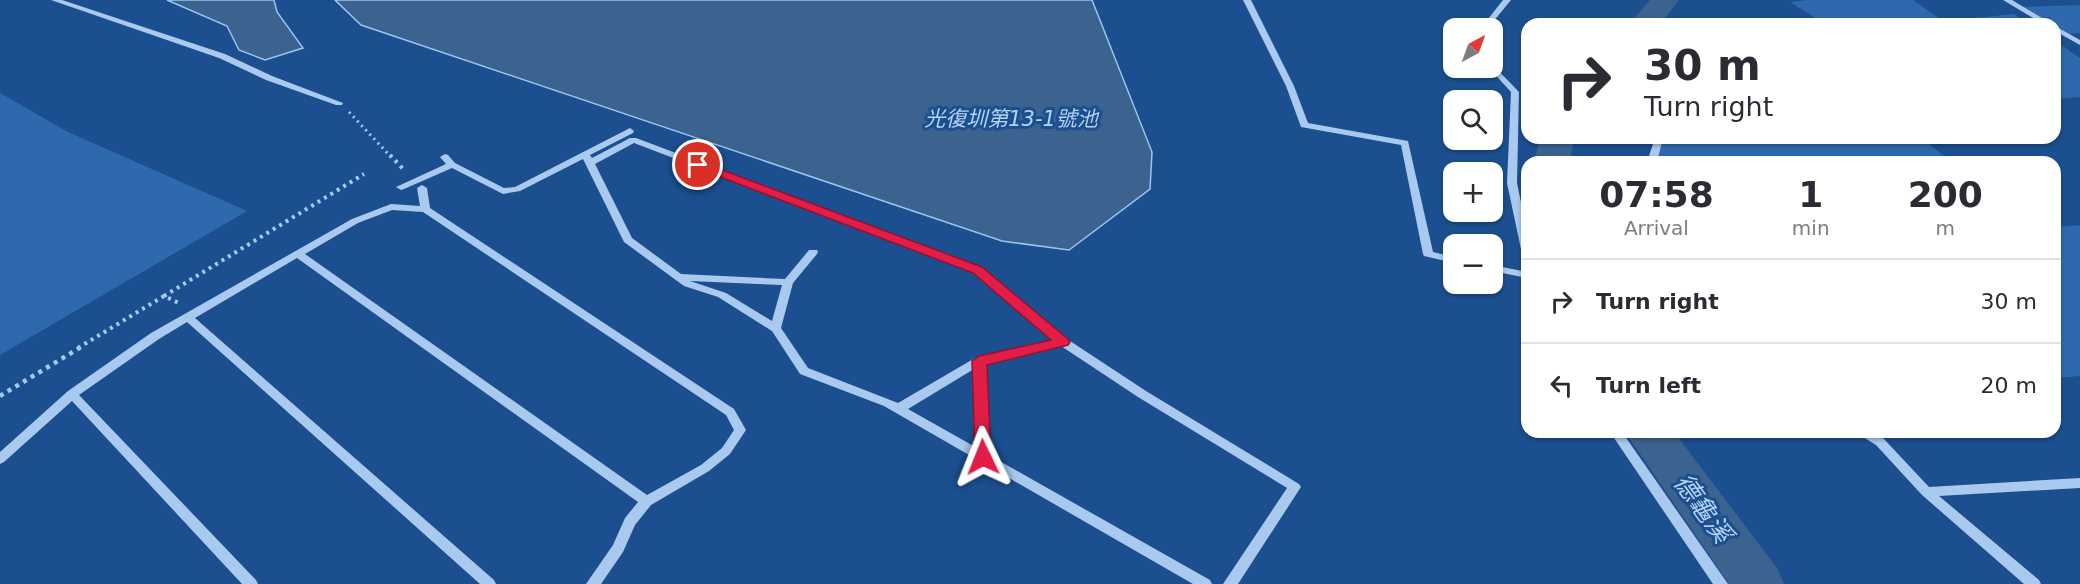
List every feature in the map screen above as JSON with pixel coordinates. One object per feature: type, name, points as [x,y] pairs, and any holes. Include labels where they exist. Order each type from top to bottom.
[{"type":"street","points":[[55,0],[222,56],[269,78],[339,103]]},
{"type":"street","points":[[1247,0],[1290,86],[1304,125],[1405,144],[1428,254],[1443,257]]},
{"type":"street","points":[[1492,18],[1507,0]]},
{"type":"street","points":[[2007,0],[2038,18]]},
{"type":"street","points":[[2061,32],[2080,43]]},
{"type":"street","points":[[1503,78],[1515,92],[1512,183],[1521,226]]},
{"type":"street","points":[[588,159],[630,131]]},
{"type":"street","points":[[401,187],[448,161],[502,190],[517,189],[633,140],[978,270],[1063,342],[1142,394],[1295,487],[1230,584]]},
{"type":"street","points":[[588,159],[628,240],[688,284],[722,295],[776,328],[804,371],[898,409],[1206,584]]},
{"type":"street","points":[[422,188],[425,209]]},
{"type":"street","points":[[0,459],[72,394],[155,336],[356,221],[391,207],[425,209],[729,412],[740,430],[726,451],[705,468],[646,501],[630,522],[618,548],[593,584]]},
{"type":"street","points":[[776,328],[788,282],[813,252]]},
{"type":"street","points":[[298,254],[646,501]]},
{"type":"street","points":[[1503,270],[1521,274]]},
{"type":"street","points":[[679,277],[788,282]]},
{"type":"street","points":[[188,317],[489,584]]},
{"type":"street","points":[[898,409],[979,361],[1063,342]]},
{"type":"street","points":[[979,361],[983,457]]},
{"type":"street","points":[[72,394],[251,584]]},
{"type":"street","points":[[1620,438],[1721,584]]},
{"type":"street","points":[[1874,438],[1880,442],[1926,492],[2034,584]]},
{"type":"street","points":[[1926,492],[2080,483]]},
{"type":"path","points":[[339,103],[422,188]]},
{"type":"path","points":[[0,396],[364,174]]},
{"type":"path","points":[[164,296],[182,304],[188,317]]},
{"type":"shaded area","points":[[1913,0],[1939,18],[1815,18],[1790,2]]},
{"type":"shaded area","points":[[2080,5],[2080,33],[2064,34],[2061,32],[2061,18],[2038,18],[2019,7]]},
{"type":"shaded area","points":[[2014,14],[2020,18],[1973,18]]},
{"type":"shaded area","points":[[2061,45],[2080,58],[2080,97],[2061,99]]},
{"type":"shaded area","points":[[0,93],[68,132],[247,211],[0,355]]},
{"type":"shaded area","points":[[1657,144],[1929,144],[1944,156],[1654,156]]},
{"type":"shaded area","points":[[2080,225],[2080,376],[2061,378],[2061,227]]},
{"type":"water","points":[[167,0],[274,0],[277,12],[303,48],[265,60],[239,50],[227,26]]},
{"type":"water","name":"光復圳第13-1號池","points":[[335,0],[1092,0],[1152,152],[1150,189],[1069,250],[1002,241],[361,25]]},
{"type":"waterway","name":"德龜溪","points":[[1649,18],[1665,0]]},
{"type":"waterway","name":"德龜溪","points":[[1553,156],[1556,144]]},
{"type":"waterway","name":"德龜溪","points":[[1652,438],[1758,584]]},
{"type":"route","points":[[698,165],[978,270],[1063,342],[979,361],[983,457]]}]
